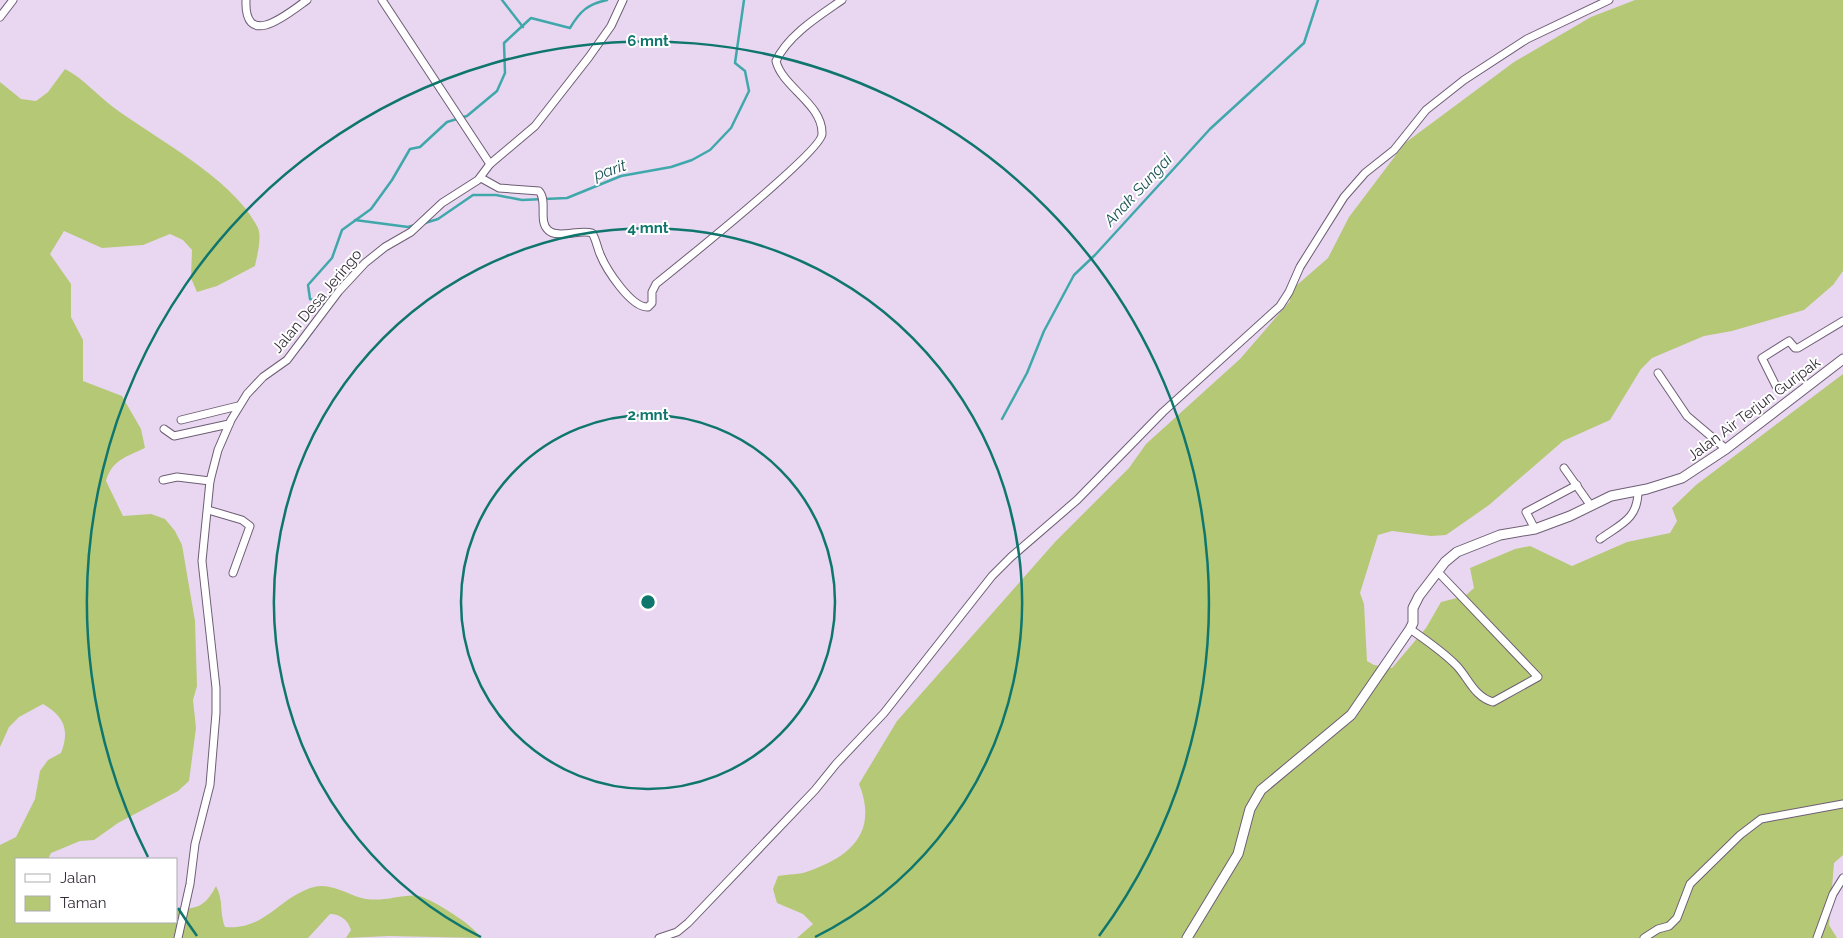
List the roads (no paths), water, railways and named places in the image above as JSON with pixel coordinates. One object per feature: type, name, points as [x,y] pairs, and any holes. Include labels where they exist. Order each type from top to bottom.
[{"type":"street","points":[[0,17],[12,0]]},
{"type":"street","points":[[246,0],[246,10],[250,19],[264,26],[276,22],[307,0]]},
{"type":"street","points":[[382,0],[455,114],[490,164]]},
{"type":"street","name":"Jalan Desa Jeringo","points":[[178,938],[190,884],[195,844],[210,785],[216,714],[214,655],[202,561],[210,481],[218,450],[230,422],[237,409],[257,383],[287,360],[339,291],[365,263],[385,247],[411,232],[442,203],[481,178],[490,164],[535,126],[562,94],[611,26],[624,0]]},
{"type":"street","points":[[481,178],[499,188],[536,189],[543,199],[545,225],[548,230],[554,233],[592,233],[604,264],[614,280],[642,306],[650,306],[655,286],[796,166],[820,141],[822,134],[819,120],[776,61],[786,46],[805,27],[842,0]]},
{"type":"street","points":[[659,938],[678,932],[688,923],[815,790],[836,764],[896,699],[992,576],[1077,500],[1163,412],[1280,306],[1289,292],[1300,267],[1344,197],[1365,173],[1394,150],[1426,110],[1464,80],[1527,39],[1609,0]]},
{"type":"street","points":[[1776,386],[1762,358],[1789,341],[1795,348],[1798,348],[1843,321]]},
{"type":"street","name":"Jalan Air Terjun Guripak","points":[[1410,629],[1416,602],[1438,572],[1457,552],[1500,535],[1534,529],[1620,493],[1638,491],[1682,478],[1726,450],[1843,359]]},
{"type":"street","points":[[1658,373],[1692,421],[1726,450]]},
{"type":"street","points":[[181,420],[237,409]]},
{"type":"street","points":[[164,429],[174,436],[230,422]]},
{"type":"street","points":[[1564,468],[1591,506]]},
{"type":"street","points":[[163,480],[177,477],[210,481]]},
{"type":"street","points":[[1534,529],[1526,512],[1576,485]]},
{"type":"street","points":[[1600,539],[1631,516],[1638,505],[1638,491]]},
{"type":"street","points":[[208,510],[248,522],[250,526],[233,573]]},
{"type":"street","points":[[1187,938],[1238,854],[1250,809],[1261,790],[1351,715],[1410,629],[1455,664],[1475,690],[1487,700],[1493,702],[1538,677],[1438,572]]},
{"type":"street","points":[[1644,938],[1658,929],[1669,926],[1677,918],[1690,884],[1740,835],[1761,819],[1843,804]]},
{"type":"street","points":[[1816,938],[1833,894],[1843,878]]},
{"type":"waterway","points":[[502,0],[523,27]]},
{"type":"waterway","points":[[327,305],[310,299],[308,285],[332,258],[342,230],[371,209],[392,180],[410,149],[420,147],[447,122],[467,116],[497,91],[505,73],[504,43],[531,18],[570,28],[585,9],[607,0]]},
{"type":"waterway","name":"parit","points":[[425,223],[438,219],[473,195],[496,195],[522,200],[567,198],[621,176],[671,167],[692,160],[710,150],[731,128],[749,91],[745,71],[735,63],[744,0]]},
{"type":"waterway","name":"Anak Sungai","points":[[1002,419],[1027,373],[1044,331],[1074,275],[1095,255],[1210,129],[1304,43],[1318,0]]},
{"type":"waterway","name":"parit","points":[[355,220],[408,227],[415,225]]},
{"type":"waterway","points":[[301,347],[317,325]]}]
